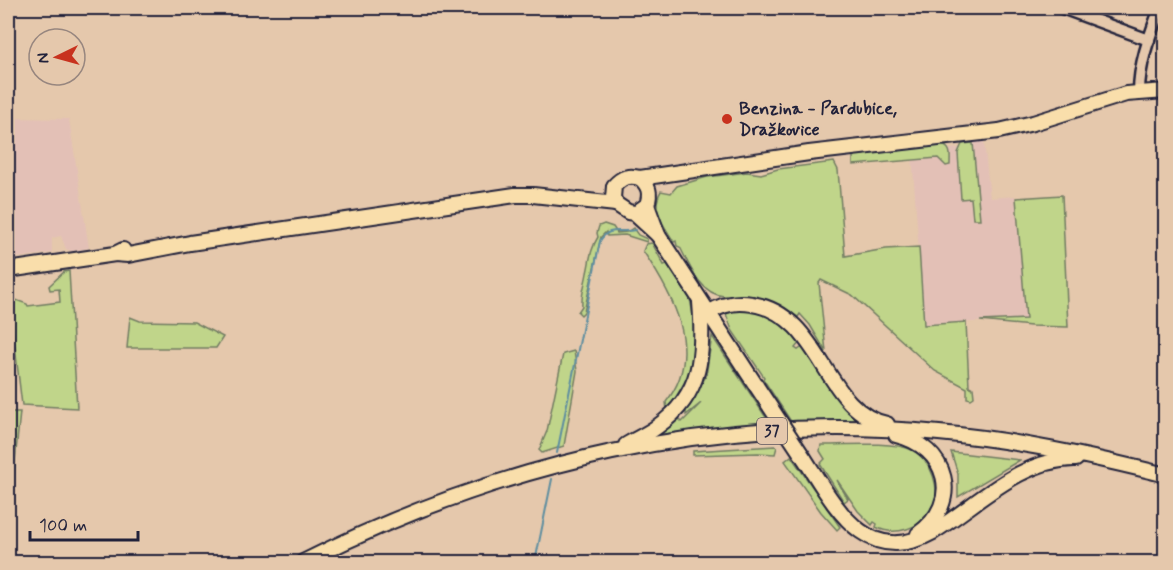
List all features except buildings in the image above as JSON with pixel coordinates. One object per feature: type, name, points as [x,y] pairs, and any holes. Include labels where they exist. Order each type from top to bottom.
[{"type":"main road","points":[[639,178],[809,153],[999,131],[1033,123],[1111,98],[1139,92],[1166,91]]},
{"type":"main road","points":[[649,190],[671,173]]},
{"type":"main road","points":[[647,205],[634,213],[628,212],[614,198],[614,186],[624,177],[632,176],[646,183],[649,190],[647,205],[658,236]]},
{"type":"main road","points":[[8,270],[116,254],[136,254],[190,243],[515,195],[589,201],[614,198]]},
{"type":"main road","points":[[634,213],[658,236],[835,505],[863,534],[877,541],[900,542],[917,539],[933,532],[1037,464],[1061,459],[1108,460]]},
{"type":"main road","points":[[116,254],[128,248],[154,244],[190,243]]},
{"type":"main road","points":[[615,451],[656,429],[668,419],[689,393],[698,370],[703,347],[700,300]]},
{"type":"main road","points":[[708,313],[723,305],[739,303],[762,306],[778,312],[800,332],[857,410],[878,422],[922,431]]},
{"type":"main road","name":"37","points":[[303,562],[386,523],[460,494],[540,469],[615,451],[727,434],[806,429],[922,431],[1011,441],[1108,460],[1166,475]]},
{"type":"main road","points":[[863,429],[903,437],[920,445],[932,454],[941,469],[945,491],[939,512],[924,530],[900,542]]},
{"type":"street","points":[[1062,8],[1149,40]]},
{"type":"street","points":[[1139,92],[1139,79],[1160,8]]},
{"type":"shaded area","points":[[8,118],[69,119],[89,248],[71,251],[66,249],[61,236],[52,238],[52,253],[8,259]]},
{"type":"shaded area","points":[[984,141],[990,198],[1015,196],[1027,319],[924,325],[912,154],[959,148],[962,144]]},
{"type":"green space","points":[[973,143],[980,219],[973,219],[971,198],[961,199],[958,153],[962,144]]},
{"type":"green space","points":[[942,145],[949,150],[950,165],[946,166],[938,158],[853,165],[853,155]]},
{"type":"green space","points":[[834,162],[838,170],[845,256],[886,249],[919,247],[924,325],[966,322],[969,386],[973,388],[974,397],[971,399],[967,398],[967,388],[935,371],[852,295],[821,280],[819,283],[826,352],[810,325],[800,314],[798,317],[761,298],[724,296],[709,290],[697,278],[658,211],[658,198],[661,191],[671,193],[677,186],[707,177],[747,172],[761,174],[778,169]]},
{"type":"green space","points":[[1062,195],[1068,327],[980,321],[1026,319],[1016,198]]},
{"type":"green space","points":[[604,224],[613,227],[617,233],[627,232],[633,228],[638,235],[647,239],[647,242],[625,235],[607,236],[606,232],[601,237],[584,312],[581,315],[578,312],[582,306],[593,246],[598,237],[599,226]]},
{"type":"green space","points":[[652,243],[664,265],[667,264],[690,299],[697,334],[690,373],[667,410],[666,402],[677,383],[683,364],[684,344],[674,305],[643,251],[646,244]]},
{"type":"green space","points":[[69,271],[77,408],[22,405],[11,313],[8,314],[8,297],[28,306],[60,302],[59,289],[50,290],[49,286],[64,272]]},
{"type":"green space","points":[[736,310],[764,314],[786,328],[800,342],[795,348],[798,350],[804,346],[822,376],[843,404],[860,420],[859,422],[792,423],[732,330],[726,314]]},
{"type":"green space","points":[[130,317],[140,321],[194,322],[223,337],[216,348],[127,348]]},
{"type":"green space","points":[[712,336],[771,425],[714,429],[656,437],[678,418],[682,422],[701,403],[686,415],[686,410],[706,376]]},
{"type":"green space","points":[[574,351],[577,371],[564,446],[542,453],[539,450],[547,431],[563,354]]},
{"type":"green space","points":[[8,412],[20,412],[8,531]]},
{"type":"green space","points":[[881,444],[912,450],[925,461],[933,476],[936,494],[932,510],[922,522],[899,531],[883,530],[876,527],[877,524],[874,522],[872,525],[858,511],[837,480],[848,499],[844,502],[820,464],[825,459],[820,451],[821,445]]},
{"type":"green space","points":[[777,447],[775,454],[693,455],[693,451]]},
{"type":"green space","points":[[951,452],[1020,460],[958,497],[958,474]]},
{"type":"green space","points":[[791,456],[840,527],[837,530],[821,512],[785,461]]},
{"type":"waterway","points":[[557,453],[600,241],[607,233],[635,230]]},
{"type":"waterway","points":[[535,562],[552,479]]},
{"type":"place","name":"Benzina - Pardubice, Dražkovice","points":[[727,119]]}]
